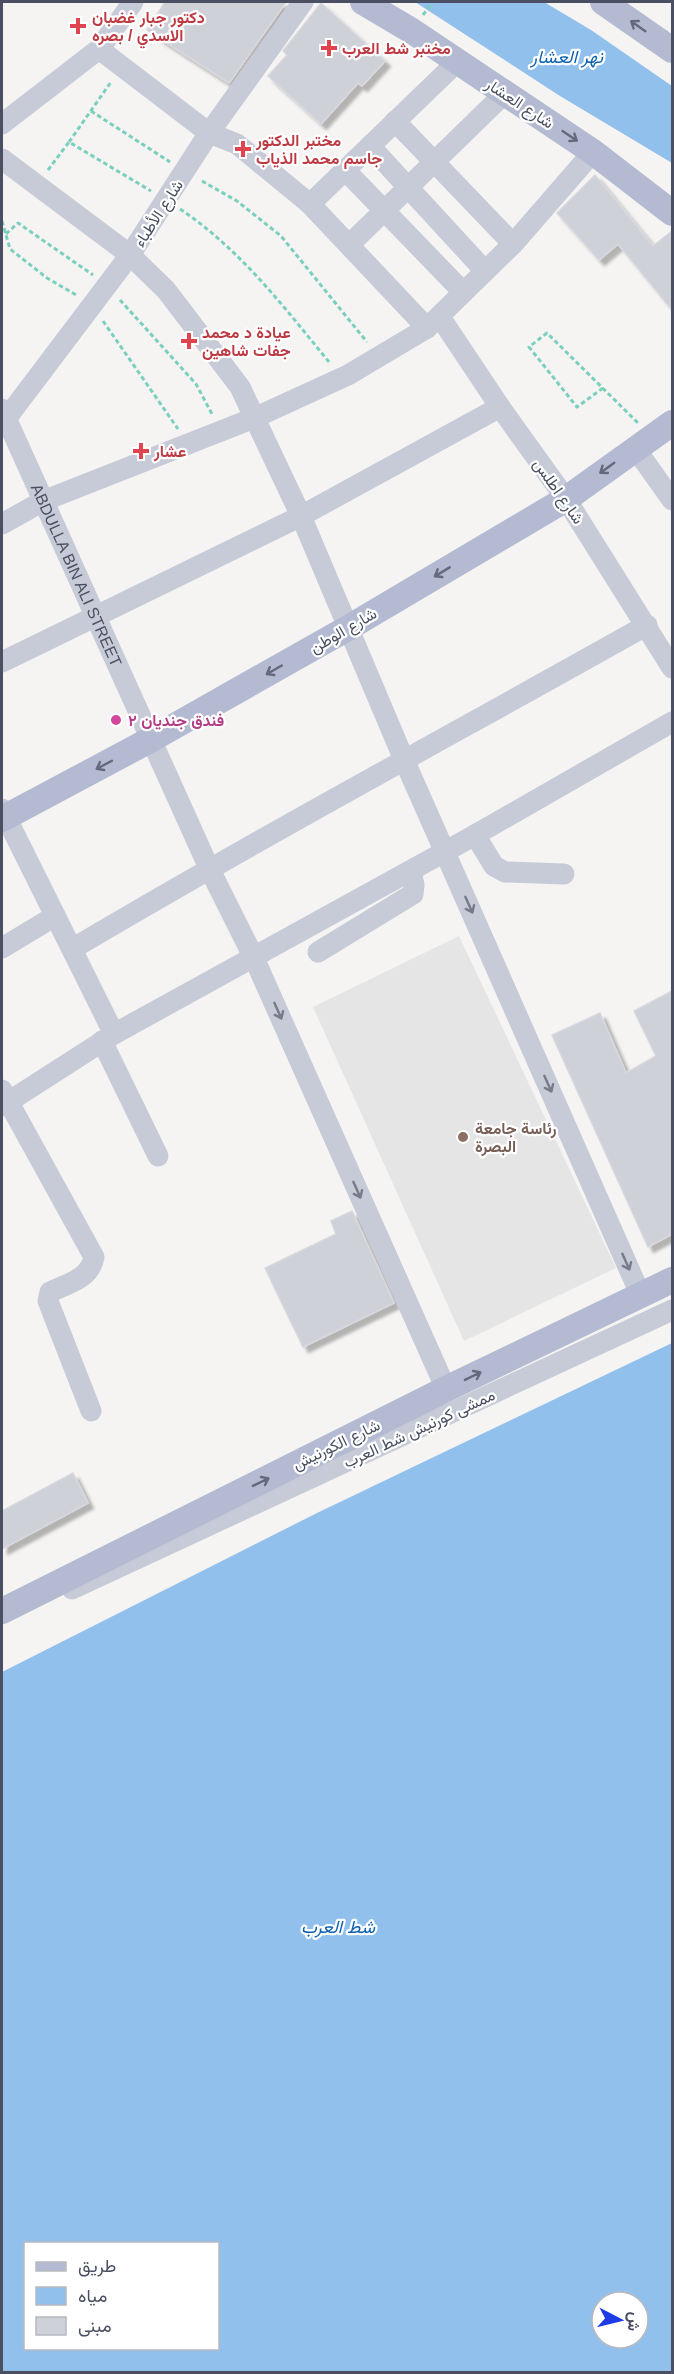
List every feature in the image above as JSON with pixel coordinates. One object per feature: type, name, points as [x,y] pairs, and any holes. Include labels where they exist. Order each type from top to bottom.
[{"type":"main road","name":"شارع العشار","points":[[363,2],[412,31],[593,152],[672,213]]},
{"type":"main road","points":[[603,2],[672,50]]},
{"type":"main road","name":"شارع الوطن","points":[[3,815],[150,740],[348,628],[566,499],[653,436]]},
{"type":"main road","name":"شارع الكورنيش","points":[[2,1611],[446,1389],[672,1280]]},
{"type":"street","points":[[2,124],[99,49],[133,2]]},
{"type":"street","name":"شارع الأطباء","points":[[4,414],[130,255],[209,133],[303,2]]},
{"type":"street","name":"شارع اطلس","points":[[99,49],[209,133],[237,144],[310,204],[433,322],[500,407],[566,499],[672,668]]},
{"type":"street","points":[[310,204],[457,62]]},
{"type":"street","points":[[350,244],[386,212],[505,93]]},
{"type":"street","points":[[395,121],[513,244]]},
{"type":"street","points":[[370,146],[485,271]]},
{"type":"street","points":[[2,524],[43,501],[254,418],[342,378],[378,357],[433,322],[513,244],[593,152]]},
{"type":"street","points":[[2,159],[130,255],[166,290],[240,387],[301,516],[405,762],[641,1296]]},
{"type":"street","points":[[346,171],[463,292]]},
{"type":"street","points":[[2,662],[301,516],[500,407]]},
{"type":"street","name":"ABDULLA BIN ALI STREET","points":[[4,414],[150,740],[209,868],[254,958],[446,1389]]},
{"type":"street","points":[[653,436],[672,500]]},
{"type":"street","points":[[72,949],[209,868],[405,762],[647,626]]},
{"type":"street","points":[[91,1411],[48,1301],[50,1292],[87,1274],[92,1268],[94,1257],[4,1099],[108,1037],[475,836],[672,722]]},
{"type":"street","points":[[3,815],[72,949],[158,1156]]},
{"type":"street","points":[[475,836],[494,866],[505,872],[564,874]]},
{"type":"street","points":[[318,952],[413,894],[411,871]]},
{"type":"street","points":[[2,948],[55,916]]},
{"type":"street","name":"ممشى كورنيش شط العرب","points":[[2,1622],[672,1310]]},
{"type":"path","points":[[37,185],[122,67]]},
{"type":"path","points":[[91,111],[237,201],[281,236],[378,357]]},
{"type":"path","points":[[69,142],[208,228],[237,255],[342,378]]},
{"type":"path","points":[[2,221],[10,249],[47,278],[92,305],[188,443]]},
{"type":"path","points":[[6,234],[18,223],[107,285],[196,384],[210,408],[219,431]]},
{"type":"path","points":[[603,388],[576,407],[530,347],[547,333],[653,436]]},
{"type":"shaded area","name":"رئاسة جامعة البصرة","points":[[459,936],[616,1268],[464,1341],[313,1007]]},
{"type":"water","name":"نهر العشار","points":[[415,2],[544,2],[591,30],[672,86],[672,163],[560,96]]},
{"type":"water","name":"شط العرب","points":[[672,1343],[672,2372],[2,2372],[2,1672],[317,1513]]},
{"type":"building","points":[[165,2],[286,2],[229,83],[147,30]]},
{"type":"building","points":[[321,3],[385,61],[362,86],[358,83],[321,124],[268,76],[287,55],[283,51]]},
{"type":"building","points":[[595,175],[653,246],[672,231],[672,310],[618,244],[599,260],[557,213]]},
{"type":"building","points":[[672,991],[672,1234],[648,1247],[552,1035],[600,1013],[626,1073],[656,1056],[634,1011]]},
{"type":"building","points":[[352,1211],[394,1303],[303,1347],[265,1268],[336,1234],[331,1221]]},
{"type":"building","points":[[73,1473],[88,1503],[2,1549],[2,1511]]},
{"type":"place","name":"دكتور جبار غضبان الاسدي / بصره","points":[[78,26]]},
{"type":"place","name":"مختبر شط العرب","points":[[329,48]]},
{"type":"place","name":"مختبر الدكتور جاسم محمد الذياب","points":[[243,149]]},
{"type":"place","name":"عيادة د محمد جفات شاهين","points":[[189,341]]},
{"type":"place","name":"عشار","points":[[141,451]]},
{"type":"place","name":"فندق جنديان ٢","points":[[116,720]]},
{"type":"place","name":"رئاسة جامعة البصرة","points":[[463,1137]]}]
